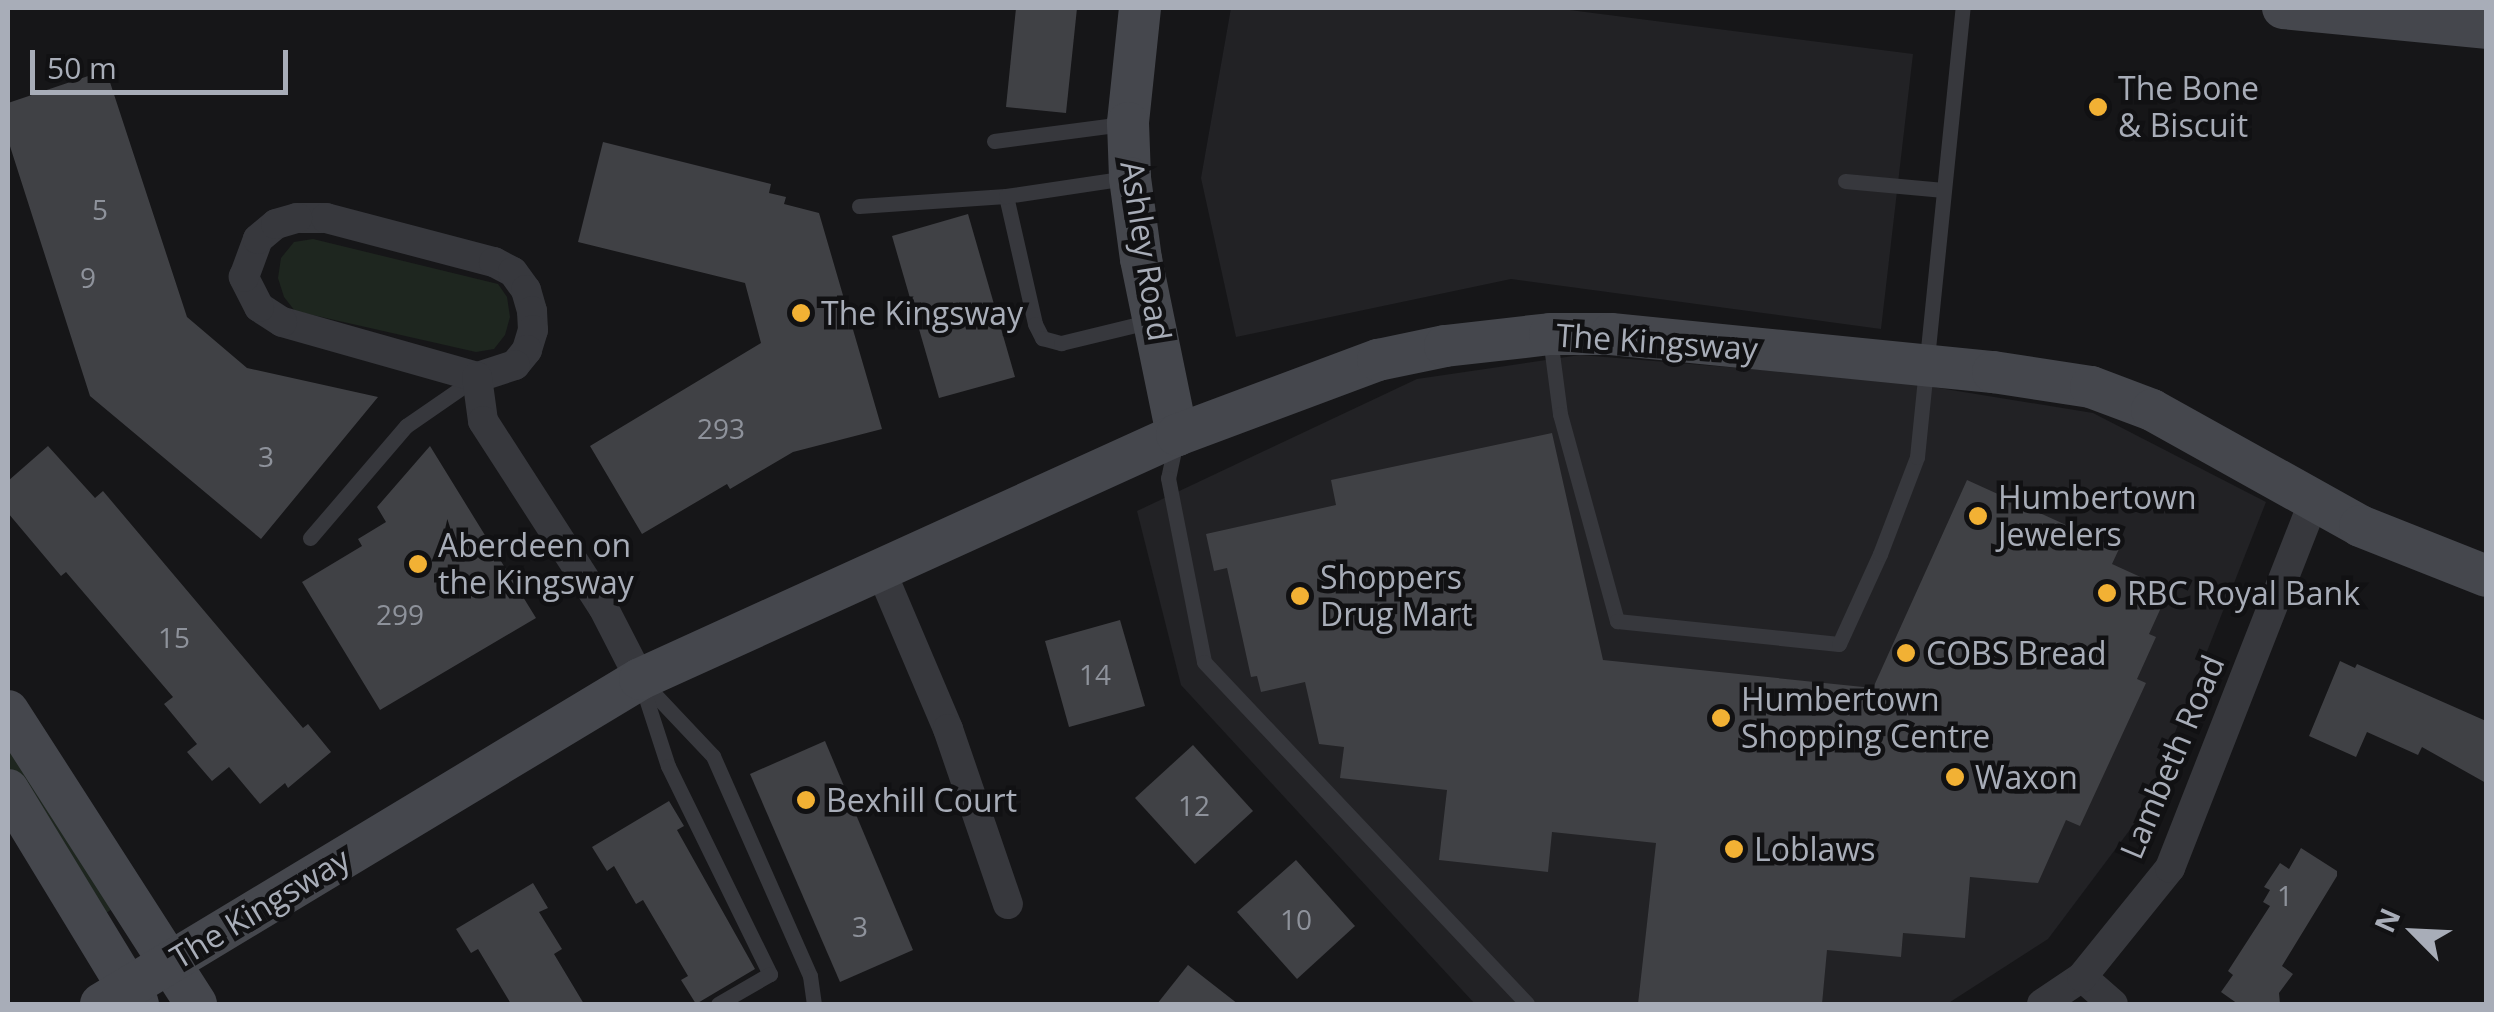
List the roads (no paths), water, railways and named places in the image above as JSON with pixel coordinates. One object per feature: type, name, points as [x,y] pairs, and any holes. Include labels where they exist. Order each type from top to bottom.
[{"type":"street","name":"Ashley Road","points":[[1140,8],[1128,123],[1130,178],[1177,435]]},
{"type":"street","points":[[2283,8],[2486,28]]},
{"type":"street","points":[[326,218],[494,262],[513,272],[526,290],[532,311],[533,330],[527,350],[515,365],[477,376],[282,322],[259,307],[244,277],[258,239],[276,224],[326,218]]},
{"type":"street","name":"The Kingsway","points":[[122,999],[172,962],[640,679],[1177,435],[1378,360],[1445,346],[1550,334],[1611,334],[1926,365],[2091,387],[2152,410],[2386,538],[2486,576]]},
{"type":"street","points":[[477,376],[482,421],[602,606],[640,679]]},
{"type":"street","name":"Lambeth Road","points":[[2042,1004],[2082,977],[2170,868],[2314,501]]},
{"type":"street","points":[[881,571],[948,729],[1008,904]]},
{"type":"street","points":[[8,711],[196,1004]]},
{"type":"street","points":[[8,790],[122,999]]},
{"type":"street","points":[[2082,977],[2113,1004]]},
{"type":"lane","points":[[1550,334],[1560,414],[1617,621],[1838,644],[1880,554],[1917,457],[1963,8]]},
{"type":"lane","points":[[994,141],[1128,123]]},
{"type":"lane","points":[[859,206],[1006,196],[1130,178]]},
{"type":"lane","points":[[1845,181],[1944,190]]},
{"type":"lane","points":[[1006,196],[1035,324],[1042,338],[1061,343],[1155,320]]},
{"type":"lane","points":[[310,538],[406,426],[477,376]]},
{"type":"lane","points":[[1177,435],[1168,478],[1204,662],[1528,1004]]},
{"type":"lane","points":[[640,679],[668,766],[770,974],[718,1004]]},
{"type":"lane","points":[[640,679],[713,756],[810,976],[814,1004]]},
{"type":"place","name":"The Bone & Biscuit","points":[[2098,107]]},
{"type":"place","name":"The Kingsway","points":[[801,313]]},
{"type":"place","name":"Humbertown Jewelers","points":[[1978,516]]},
{"type":"place","name":"Aberdeen on the Kingsway","points":[[418,564]]},
{"type":"place","name":"RBC Royal Bank","points":[[2107,593]]},
{"type":"place","name":"Shoppers Drug Mart","points":[[1300,596]]},
{"type":"place","name":"COBS Bread","points":[[1906,653]]},
{"type":"place","name":"Humbertown Shopping Centre","points":[[1721,718]]},
{"type":"place","name":"Waxon","points":[[1955,777]]},
{"type":"place","name":"Bexhill Court","points":[[806,800]]},
{"type":"place","name":"Loblaws","points":[[1734,849]]}]
